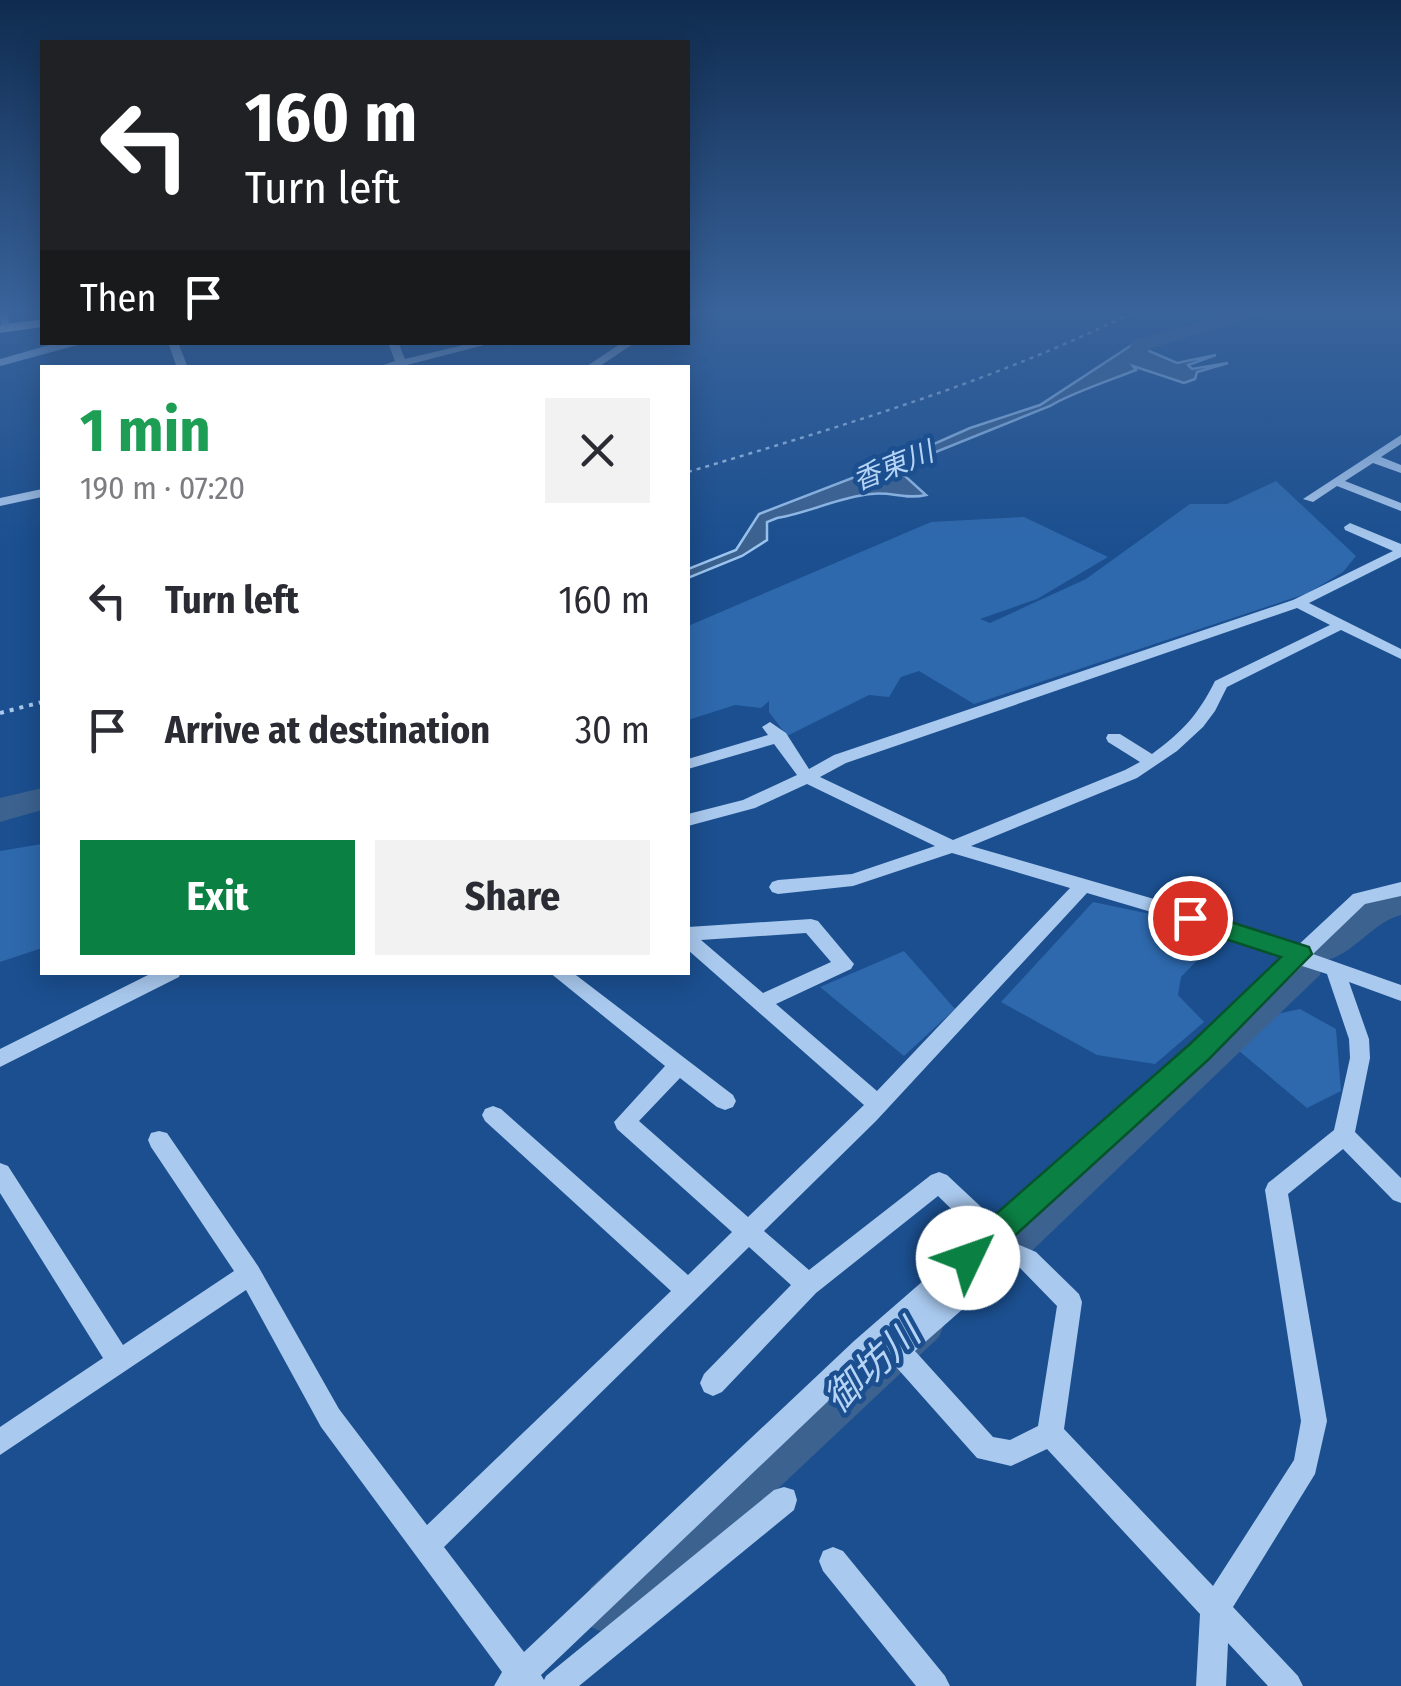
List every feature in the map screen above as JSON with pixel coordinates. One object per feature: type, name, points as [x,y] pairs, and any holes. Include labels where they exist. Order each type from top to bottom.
[{"type":"street","points":[[1309,498],[1401,439]]},
{"type":"street","points":[[1372,458],[1401,469]]},
{"type":"street","points":[[1338,482],[1401,507]]},
{"type":"street","points":[[0,502],[40,493]]},
{"type":"street","points":[[1350,527],[1401,550]]},
{"type":"street","points":[[690,820],[736,812],[892,740],[1298,603],[1401,550]]},
{"type":"street","points":[[1298,603],[1401,654]]},
{"type":"street","points":[[778,887],[853,880],[952,847],[1152,762],[1217,702],[1220,684],[1338,626]]},
{"type":"street","points":[[690,763],[775,732],[806,777],[952,847],[1300,954],[1401,993]]},
{"type":"street","points":[[1114,738],[1152,762]]},
{"type":"street","points":[[428,1544],[878,1104],[1082,887]]},
{"type":"street","points":[[159,1140],[274,1313],[301,1376],[428,1544],[521,1682],[862,1350],[1200,1052],[1359,899],[1401,890]]},
{"type":"street","points":[[690,937],[811,926],[844,964],[760,1002]]},
{"type":"street","points":[[690,939],[878,1104]]},
{"type":"street","points":[[1211,1686],[1215,1610],[1306,1465],[1314,1421],[1276,1190],[1344,1136],[1360,1058],[1359,1039],[1334,968]]},
{"type":"street","points":[[0,1059],[166,975]]},
{"type":"street","points":[[562,975],[725,1100]]},
{"type":"street","points":[[678,1065],[625,1122],[808,1285]]},
{"type":"street","points":[[493,1115],[688,1290]]},
{"type":"street","points":[[1344,1136],[1401,1193]]},
{"type":"street","points":[[714,1383],[808,1285],[938,1182],[994,1235]]},
{"type":"street","points":[[2,1184],[119,1362]]},
{"type":"street","points":[[1010,1252],[1028,1260],[1070,1302],[1050,1434],[1011,1454],[986,1449],[898,1350],[1010,1252]]},
{"type":"street","points":[[0,1442],[250,1274]]},
{"type":"street","points":[[1050,1434],[1288,1686]]},
{"type":"street","points":[[556,1686],[784,1500]]},
{"type":"street","points":[[834,1561],[936,1686]]},
{"type":"path","points":[[690,471],[891,412],[954,388]]},
{"type":"path","points":[[0,714],[40,703]]},
{"type":"shaded area","points":[[1276,481],[1356,556],[1343,572],[1308,593],[974,704],[919,671],[901,677],[889,697],[869,695],[787,736],[769,712],[769,701],[761,708],[735,705],[690,719],[690,625],[931,522],[1024,517],[1108,557],[1037,599],[980,619],[990,623],[1086,579],[1190,504],[1227,504]]},
{"type":"shaded area","points":[[40,844],[40,949],[0,962],[0,851]]},
{"type":"shaded area","points":[[1093,902],[1155,915],[1218,939],[1181,977],[1178,995],[1204,1022],[1155,1064],[1097,1055],[1001,1002]]},
{"type":"shaded area","points":[[904,951],[955,1009],[904,1056],[820,987]]},
{"type":"shaded area","points":[[1300,1009],[1336,1029],[1341,1091],[1307,1108],[1238,1050],[1272,1015]]},
{"type":"water","points":[[1067,388],[1091,388],[896,468],[926,495],[878,493],[777,518],[767,522],[767,540],[742,556],[690,577],[690,568],[736,550],[759,514],[868,472],[874,466],[870,463],[891,463],[970,428],[1040,405]]},
{"type":"waterway","name":"香東川","points":[[0,810],[40,800]]},
{"type":"waterway","name":"御坊川","points":[[1325,947],[1378,908],[1401,902]]},
{"type":"waterway","name":"御坊川","points":[[976,1272],[1306,965]]},
{"type":"waterway","name":"御坊川","points":[[611,1607],[922,1320]]},
{"type":"route","points":[[968,1258],[1200,1052],[1300,954],[1190,918]]}]
